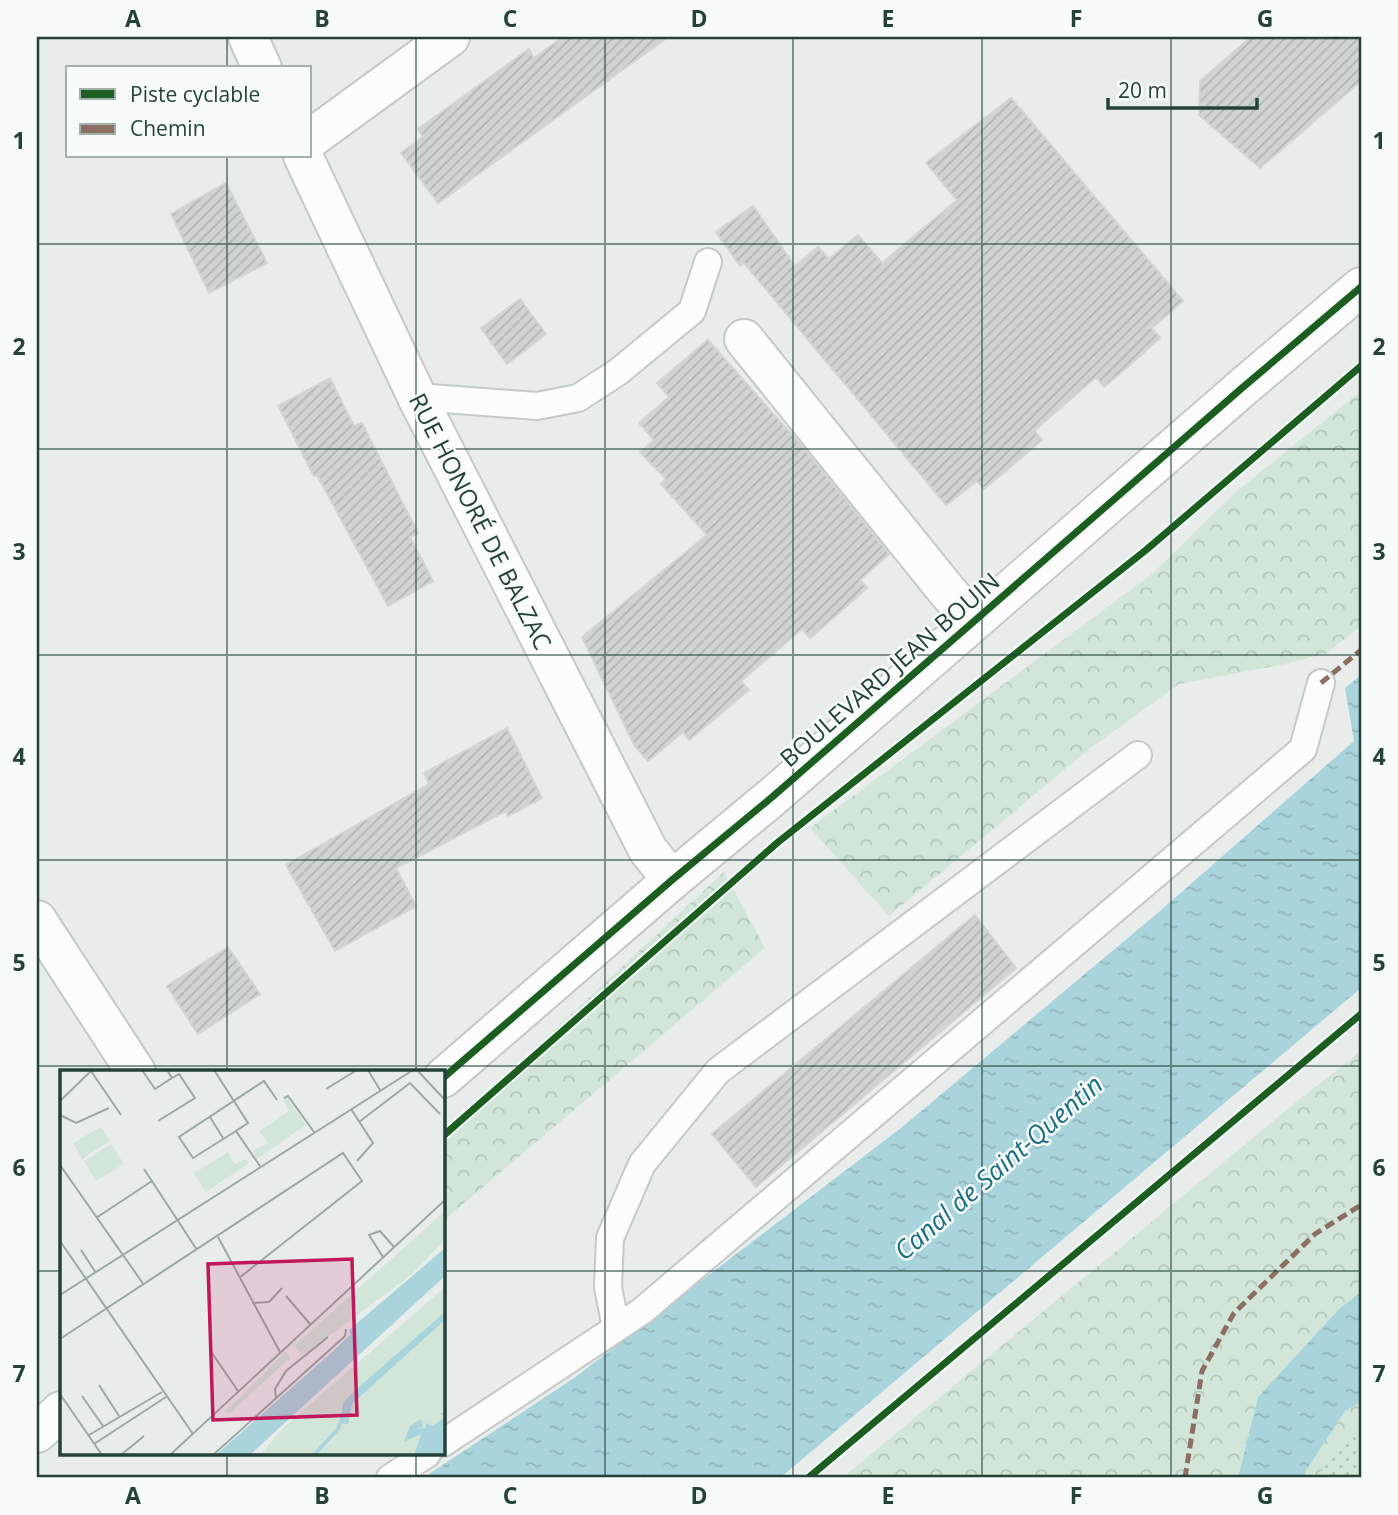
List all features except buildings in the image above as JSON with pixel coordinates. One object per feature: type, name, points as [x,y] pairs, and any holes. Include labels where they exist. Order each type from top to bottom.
[{"type":"street","points":[[248,37],[261,66]]},
{"type":"street","points":[[312,138],[450,37]]},
{"type":"street","name":"RUE HONORÉ DE BALZAC","points":[[304,158],[417,397],[649,850],[672,880]]},
{"type":"street","name":"BOULEVARD JEAN BOUIN","points":[[444,1078],[1361,287]]},
{"type":"street","points":[[744,338],[973,621]]},
{"type":"street","points":[[37,919],[135,1070]]},
{"type":"street","points":[[37,1433],[60,1412]]},
{"type":"lane","points":[[417,397],[537,406],[578,398],[618,372],[691,311],[708,262]]},
{"type":"lane","points":[[444,1442],[642,1311],[1303,749],[1321,683]]},
{"type":"lane","points":[[616,1328],[608,1287],[610,1238],[642,1164],[718,1071],[1138,755]]},
{"type":"lane","points":[[390,1478],[424,1456]]},
{"type":"green space","points":[[1361,391],[1361,626],[1327,653],[1286,664],[1179,684],[1088,750],[889,916],[810,828],[1152,574],[1237,491]]},
{"type":"green space","points":[[724,872],[765,948],[444,1220],[444,1130]]},
{"type":"green space","points":[[1361,1051],[1361,1292],[1339,1309],[1258,1397],[1238,1478],[842,1478],[1295,1103]]},
{"type":"green space","points":[[1361,1402],[1361,1478],[1305,1478],[1305,1472],[1345,1411]]},
{"type":"green space","points":[[1361,1429],[1361,1478],[1319,1478],[1329,1456]]},
{"type":"water","name":"Canal de Saint-Quentin","points":[[1361,675],[1361,988],[780,1478],[423,1478],[574,1378],[901,1128],[1160,911],[1354,741],[1345,688]]},
{"type":"water","points":[[1361,1292],[1361,1402],[1345,1411],[1305,1472],[1305,1478],[1238,1478],[1258,1397],[1339,1309]]},
{"type":"marked path","points":[[1321,683],[1361,650]]},
{"type":"marked path","points":[[1185,1478],[1202,1371],[1234,1313],[1315,1234],[1361,1205]]},
{"type":"cycle path","points":[[444,1077],[1361,287]]},
{"type":"cycle path","points":[[444,1135],[777,843],[1146,550],[1361,366]]},
{"type":"cycle path","points":[[808,1478],[1361,1014]]}]
